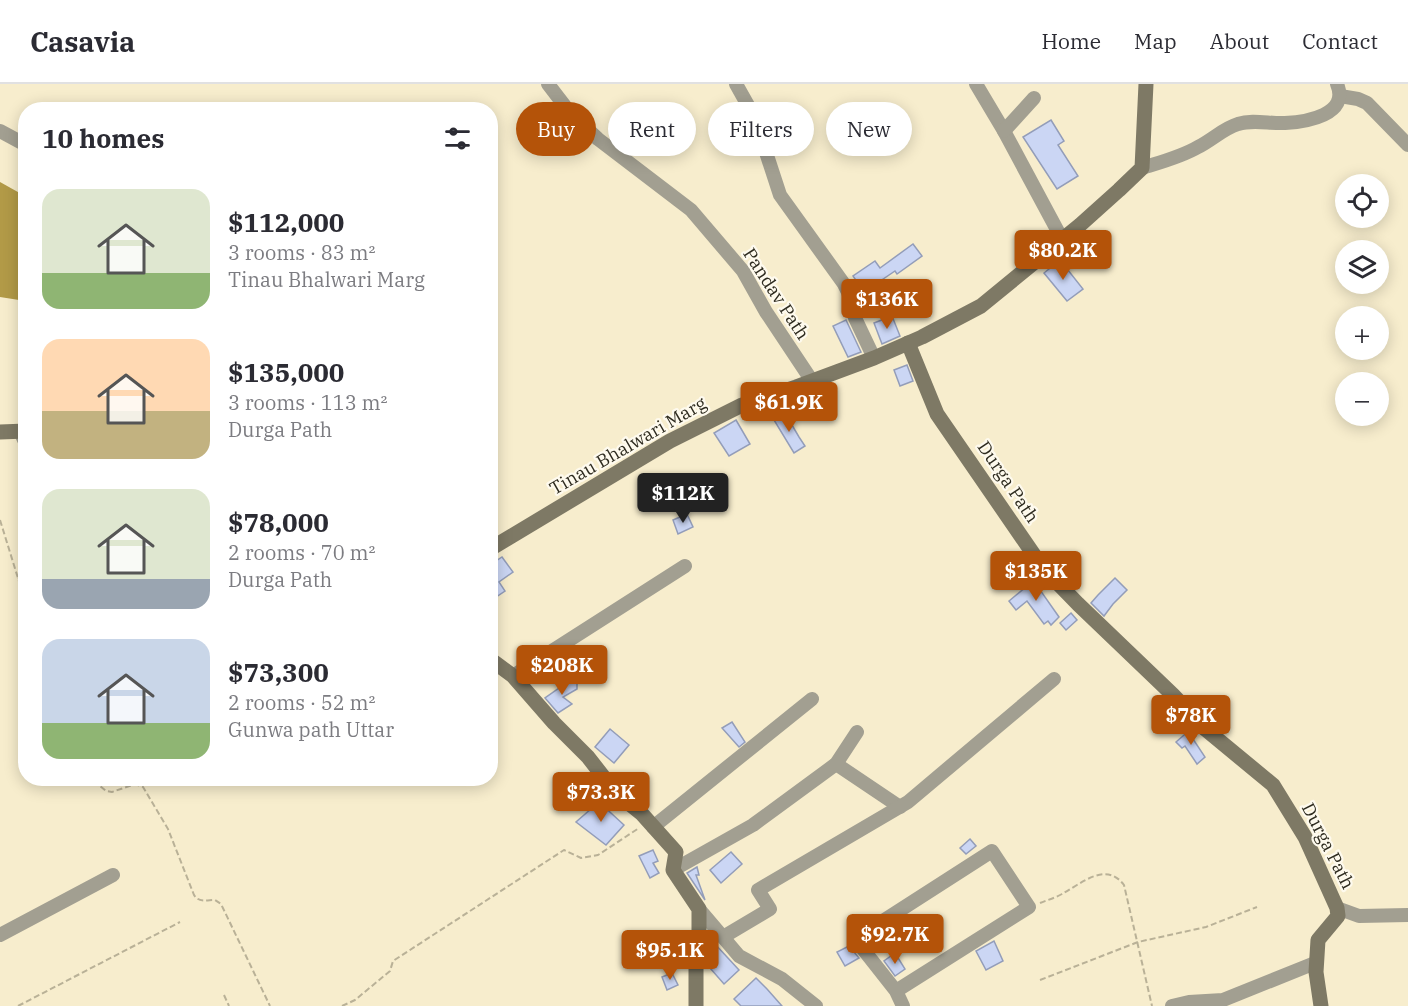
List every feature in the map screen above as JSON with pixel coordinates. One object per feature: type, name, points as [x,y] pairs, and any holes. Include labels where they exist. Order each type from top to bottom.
[{"type":"street","name":"Pandav Path","points":[[548,84],[571,114],[598,139],[691,210],[743,271],[766,312],[812,381]]},
{"type":"street","points":[[736,84],[750,109],[760,134],[780,195],[844,284],[855,318],[874,358]]},
{"type":"street","points":[[976,84],[1062,239]]},
{"type":"street","points":[[1146,84],[1142,168],[1172,159],[1199,147],[1240,123],[1284,123],[1320,116],[1332,110],[1338,103],[1339,90],[1367,103],[1408,145]]},
{"type":"street","points":[[1004,131],[1034,98]]},
{"type":"street","points":[[0,131],[18,141]]},
{"type":"street","name":"Tinau Bhalwari Marg","points":[[498,544],[670,441],[742,405],[874,358],[981,306],[1062,239],[1142,168]]},
{"type":"street","name":"Durga Path","points":[[908,343],[937,414],[1043,567],[1204,728],[1273,785],[1305,837],[1336,908],[1359,916],[1408,915]]},
{"type":"street","points":[[0,432],[18,434]]},
{"type":"street","points":[[513,676],[685,566]]},
{"type":"street","points":[[498,665],[513,676],[554,723],[588,757],[616,793],[642,814],[676,852],[673,870],[681,884],[739,956],[782,979],[816,1006]]},
{"type":"street","points":[[723,937],[770,909],[758,890],[908,802],[1053,679]]},
{"type":"street","points":[[651,824],[812,699]]},
{"type":"street","points":[[673,870],[753,825],[836,764],[857,732]]},
{"type":"street","points":[[836,764],[900,807]]},
{"type":"street","points":[[896,991],[1029,907],[992,851],[855,939],[896,991],[903,1006]]},
{"type":"street","points":[[0,935],[113,875]]},
{"type":"street","points":[[1321,1006],[1315,963],[1318,940],[1338,916],[1336,908]]},
{"type":"street","points":[[696,1006],[699,909]]},
{"type":"street","points":[[1172,1006],[1189,1002],[1223,1000],[1315,963]]},
{"type":"path","points":[[0,520],[18,579]]},
{"type":"path","points":[[100,786],[112,792],[129,786]]},
{"type":"path","points":[[140,786],[168,830],[196,898],[201,901],[215,900],[221,904],[270,1006]]},
{"type":"path","points":[[342,1006],[355,1000],[390,971],[393,961],[564,850],[581,858],[598,855],[651,824]]},
{"type":"path","points":[[1029,907],[1061,895],[1092,877],[1112,875],[1119,878],[1125,885],[1152,1006]]},
{"type":"path","points":[[1040,980],[1138,942],[1206,927],[1257,907]]},
{"type":"path","points":[[18,1006],[180,922]]},
{"type":"path","points":[[224,995],[229,1006]]},
{"type":"shaded area","points":[[0,182],[18,192],[18,300],[0,297]]},
{"type":"building","points":[[1051,120],[1064,141],[1058,145],[1078,176],[1057,189],[1023,137]]},
{"type":"building","points":[[913,244],[922,256],[897,274],[895,271],[864,292],[853,276],[875,261],[880,268]]},
{"type":"building","points":[[1060,260],[1083,289],[1067,301],[1044,273]]},
{"type":"building","points":[[892,316],[900,336],[882,344],[874,323]]},
{"type":"building","points":[[846,320],[861,352],[848,357],[833,326]]},
{"type":"building","points":[[907,365],[913,381],[900,386],[894,370]]},
{"type":"building","points":[[785,413],[805,446],[794,453],[774,420]]},
{"type":"building","points":[[736,420],[750,444],[729,456],[714,433]]},
{"type":"building","points":[[666,475],[671,496],[659,499],[654,478]]},
{"type":"building","points":[[687,514],[693,527],[678,534],[673,520]]},
{"type":"building","points":[[502,557],[513,572],[499,582],[505,591],[498,596],[498,560]]},
{"type":"building","points":[[1038,577],[1046,585],[1040,590],[1059,617],[1051,625],[1048,621],[1044,624],[1027,601],[1016,610],[1009,601]]},
{"type":"building","points":[[1115,578],[1127,590],[1104,616],[1091,603]]},
{"type":"building","points":[[1071,613],[1077,620],[1066,630],[1060,623]]},
{"type":"building","points":[[572,679],[577,683],[577,689],[563,697],[572,704],[558,713],[545,698]]},
{"type":"building","points":[[732,722],[745,742],[739,747],[722,728]]},
{"type":"building","points":[[610,729],[629,745],[614,763],[595,747]]},
{"type":"building","points":[[1191,729],[1196,736],[1193,739],[1205,757],[1197,764],[1185,746],[1182,748],[1176,742]]},
{"type":"building","points":[[599,802],[624,825],[606,845],[576,822]]},
{"type":"building","points":[[970,839],[976,846],[966,854],[960,848]]},
{"type":"building","points":[[653,850],[658,861],[653,863],[659,873],[650,878],[639,856]]},
{"type":"building","points":[[731,852],[742,864],[721,883],[710,870]]},
{"type":"building","points":[[697,867],[699,875],[696,875],[705,900],[687,873]]},
{"type":"building","points":[[994,941],[1003,961],[986,970],[976,951]]},
{"type":"building","points":[[715,944],[739,970],[724,984],[710,968],[715,963],[706,953]]},
{"type":"building","points":[[849,946],[859,958],[845,966],[837,952]]},
{"type":"building","points":[[895,953],[905,969],[895,976],[884,961]]},
{"type":"building","points":[[672,973],[678,985],[667,990],[662,977]]},
{"type":"building","points":[[756,978],[782,1006],[741,1006],[734,999]]}]
